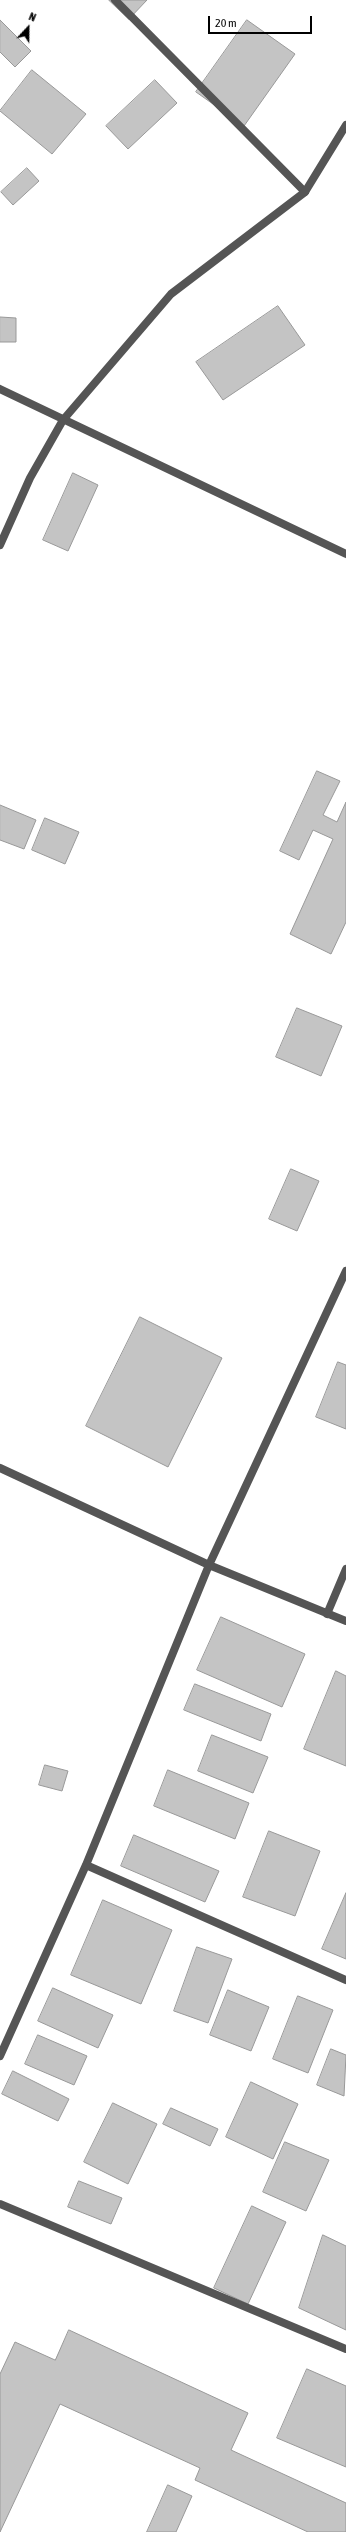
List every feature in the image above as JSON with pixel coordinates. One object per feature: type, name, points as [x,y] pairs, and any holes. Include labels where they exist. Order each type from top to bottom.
[{"type":"street","points":[[115,0],[305,192]]},
{"type":"street","points":[[0,545],[30,478],[63,420],[171,294],[305,192],[346,125]]},
{"type":"street","points":[[0,389],[346,554]]},
{"type":"street","points":[[0,2056],[86,1865],[209,1565],[346,1271]]},
{"type":"street","points":[[0,1468],[209,1565],[346,1622]]},
{"type":"street","points":[[326,1614],[346,1569]]},
{"type":"street","points":[[86,1865],[346,1980]]},
{"type":"street","points":[[0,2204],[346,2348]]},
{"type":"building","points":[[109,0],[147,0],[129,19]]},
{"type":"building","points":[[0,20],[31,51],[15,67],[0,52]]},
{"type":"building","points":[[247,20],[295,54],[244,126],[196,92]]},
{"type":"building","points":[[32,70],[86,114],[52,154],[0,111]]},
{"type":"building","points":[[155,80],[177,103],[128,149],[106,126]]},
{"type":"building","points":[[27,168],[39,181],[13,205],[1,192]]},
{"type":"building","points":[[278,306],[305,345],[223,400],[196,362]]},
{"type":"building","points":[[0,317],[16,318],[16,342],[0,342]]},
{"type":"building","points":[[73,473],[98,485],[68,551],[43,540]]},
{"type":"building","points":[[317,771],[340,781],[323,815],[337,822],[346,802],[346,922],[331,954],[290,934],[333,839],[313,830],[299,860],[280,851]]},
{"type":"building","points":[[0,805],[36,820],[24,849],[0,840]]},
{"type":"building","points":[[45,818],[79,832],[65,864],[32,850]]},
{"type":"building","points":[[297,1008],[342,1026],[321,1076],[276,1057]]},
{"type":"building","points":[[291,1169],[319,1181],[297,1231],[269,1219]]},
{"type":"building","points":[[140,1317],[222,1358],[168,1467],[86,1426]]},
{"type":"building","points":[[338,1362],[346,1365],[346,1429],[316,1417]]},
{"type":"building","points":[[221,1617],[305,1654],[282,1707],[197,1670]]},
{"type":"building","points":[[336,1671],[346,1676],[346,1766],[304,1749]]},
{"type":"building","points":[[195,1684],[271,1714],[261,1741],[184,1710]]},
{"type":"building","points":[[212,1735],[268,1757],[253,1793],[198,1771]]},
{"type":"building","points":[[45,1765],[68,1771],[62,1791],[39,1785]]},
{"type":"building","points":[[168,1770],[249,1803],[235,1839],[154,1806]]},
{"type":"building","points":[[269,1831],[320,1851],[295,1916],[243,1897]]},
{"type":"building","points":[[134,1835],[219,1871],[205,1902],[121,1866]]},
{"type":"building","points":[[346,1893],[346,1959],[322,1949]]},
{"type":"building","points":[[103,1900],[172,1930],[141,2004],[71,1975]]},
{"type":"building","points":[[197,1947],[232,1959],[208,2023],[174,2011]]},
{"type":"building","points":[[53,1988],[113,2015],[98,2048],[38,2021]]},
{"type":"building","points":[[228,1990],[269,2007],[251,2051],[210,2035]]},
{"type":"building","points":[[298,1996],[333,2010],[308,2073],[273,2059]]},
{"type":"building","points":[[38,2035],[87,2056],[74,2085],[25,2064]]},
{"type":"building","points":[[331,2049],[346,2055],[344,2096],[317,2085]]},
{"type":"building","points":[[13,2071],[69,2099],[58,2121],[2,2094]]},
{"type":"building","points":[[251,2082],[298,2104],[273,2159],[226,2137]]},
{"type":"building","points":[[113,2103],[157,2124],[128,2184],[84,2162]]},
{"type":"building","points":[[171,2108],[218,2129],[210,2146],[163,2124]]},
{"type":"building","points":[[285,2142],[329,2160],[306,2211],[263,2192]]},
{"type":"building","points":[[79,2181],[122,2198],[111,2224],[68,2207]]},
{"type":"building","points":[[252,2206],[286,2222],[248,2304],[214,2288]]},
{"type":"building","points":[[323,2235],[346,2246],[346,2330],[299,2308]]},
{"type":"building","points":[[69,2330],[248,2413],[231,2450],[346,2503],[346,2532],[308,2532],[195,2480],[200,2468],[60,2404],[0,2532],[0,2374],[15,2342],[55,2360]]},
{"type":"building","points":[[307,2369],[346,2386],[346,2467],[277,2438]]},
{"type":"building","points":[[168,2485],[192,2496],[176,2532],[147,2532]]}]
